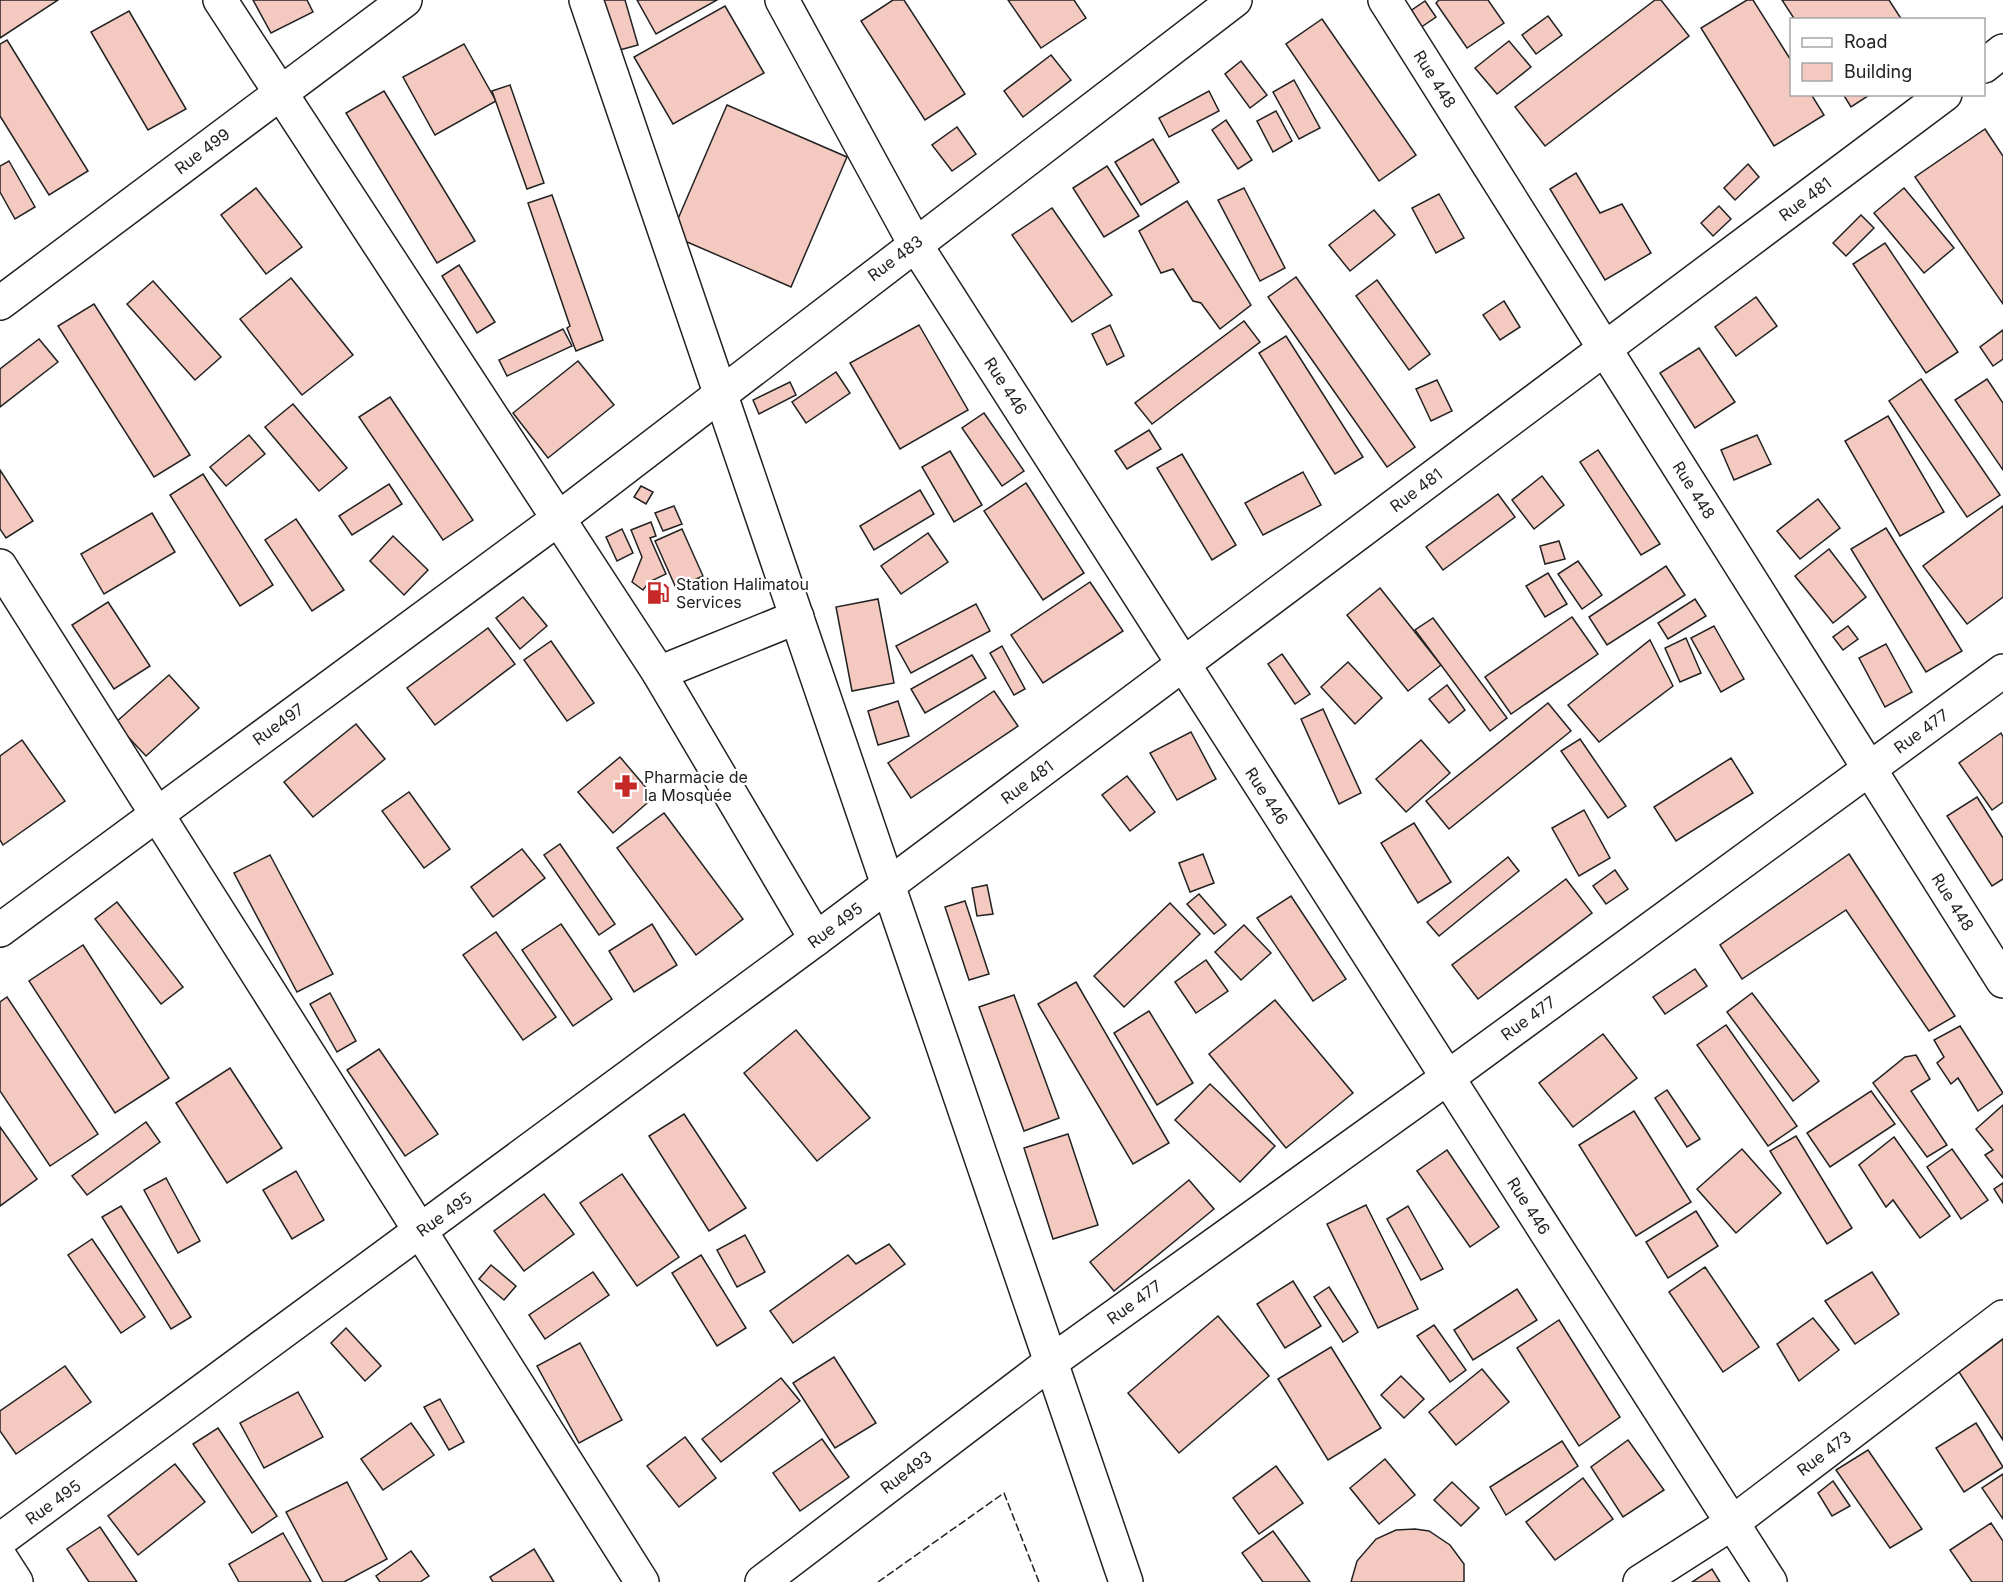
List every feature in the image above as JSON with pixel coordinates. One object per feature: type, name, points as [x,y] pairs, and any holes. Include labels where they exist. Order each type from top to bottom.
[{"type":"street","points":[[220,0],[659,673],[816,939]]},
{"type":"street","name":"Rue 499","points":[[0,303],[405,0]]},
{"type":"street","points":[[586,0],[1126,1582]]},
{"type":"street","name":"Rue 446","points":[[782,0],[915,244],[1770,1582]]},
{"type":"street","name":"Rue 483","points":[[558,519],[1235,0]]},
{"type":"street","name":"Rue 448","points":[[1385,0],[2003,981]]},
{"type":"street","points":[[1985,64],[2003,51]]},
{"type":"street","name":"Rue 481","points":[[888,886],[1942,96]]},
{"type":"street","name":"Rue497","points":[[0,930],[558,519]]},
{"type":"street","points":[[0,566],[642,1582]]},
{"type":"street","points":[[659,673],[797,617]]},
{"type":"street","name":"Rue 477","points":[[1051,1362],[1447,1078],[2003,671]]},
{"type":"street","name":"Rue 495","points":[[0,1540],[888,886]]},
{"type":"street","name":"Rue 473","points":[[1640,1582],[1732,1523],[2003,1317]]},
{"type":"street","name":"Rue493","points":[[762,1582],[1051,1362]]},
{"type":"street","points":[[0,1557],[16,1582]]},
{"type":"building","points":[[0,0],[58,0],[0,38]]},
{"type":"building","points":[[253,0],[307,0],[313,12],[271,33]]},
{"type":"building","points":[[601,0],[625,0],[638,45],[616,51]]},
{"type":"building","points":[[637,0],[717,0],[656,34]]},
{"type":"building","points":[[893,0],[904,0],[965,94],[925,120],[861,21]]},
{"type":"building","points":[[1008,0],[1074,0],[1086,18],[1041,48]]},
{"type":"building","points":[[1439,0],[1488,0],[1504,23],[1467,48],[1436,3]]},
{"type":"building","points":[[1655,0],[1661,0],[1689,36],[1545,146],[1515,107]]},
{"type":"building","points":[[1747,0],[1753,0],[1790,59],[1790,96],[1812,96],[1824,115],[1774,146],[1701,28]]},
{"type":"building","points":[[1782,0],[1889,0],[1901,18],[1794,18]]},
{"type":"building","points":[[1425,1],[1436,17],[1417,30],[1406,14]]},
{"type":"building","points":[[725,6],[764,73],[673,124],[634,57]]},
{"type":"building","points":[[129,11],[186,109],[148,130],[91,32]]},
{"type":"building","points":[[1548,16],[1562,35],[1536,54],[1522,35]]},
{"type":"building","points":[[1322,19],[1416,155],[1379,181],[1286,44]]},
{"type":"building","points":[[7,40],[88,171],[49,195],[0,116],[0,44]]},
{"type":"building","points":[[1509,41],[1531,67],[1497,94],[1475,68]]},
{"type":"building","points":[[464,44],[496,101],[435,135],[403,77]]},
{"type":"building","points":[[1051,55],[1071,80],[1023,117],[1004,91]]},
{"type":"building","points":[[1241,61],[1267,95],[1250,108],[1225,74]]},
{"type":"building","points":[[1294,80],[1320,128],[1299,139],[1273,92]]},
{"type":"building","points":[[510,85],[544,183],[527,189],[492,91]]},
{"type":"building","points":[[384,91],[475,241],[437,263],[346,113]]},
{"type":"building","points":[[1209,91],[1219,111],[1169,137],[1159,118]]},
{"type":"building","points":[[1844,96],[1868,96],[1851,107]]},
{"type":"building","points":[[727,105],[847,157],[791,287],[671,235]]},
{"type":"building","points":[[1276,111],[1292,141],[1273,152],[1257,121]]},
{"type":"building","points":[[1226,120],[1252,160],[1238,169],[1212,130]]},
{"type":"building","points":[[957,127],[976,154],[952,171],[932,145]]},
{"type":"building","points":[[1985,129],[2003,156],[2003,304],[1915,177]]},
{"type":"building","points":[[1153,139],[1179,182],[1141,205],[1115,162]]},
{"type":"building","points":[[9,161],[35,207],[15,219],[0,192],[0,166]]},
{"type":"building","points":[[1748,164],[1759,177],[1735,200],[1724,188]]},
{"type":"building","points":[[1107,166],[1139,216],[1104,237],[1073,188]]},
{"type":"building","points":[[1576,173],[1600,213],[1622,204],[1651,253],[1605,280],[1550,189]]},
{"type":"building","points":[[256,188],[302,247],[266,274],[221,215]]},
{"type":"building","points":[[1244,188],[1285,268],[1260,281],[1218,200]]},
{"type":"building","points":[[1904,188],[1954,248],[1924,273],[1874,213]]},
{"type":"building","points":[[1439,194],[1464,238],[1436,253],[1412,208]]},
{"type":"building","points":[[552,195],[603,340],[576,351],[567,328],[570,326],[528,203]]},
{"type":"building","points":[[1187,201],[1251,305],[1220,329],[1201,303],[1193,301],[1173,269],[1161,273],[1139,231]]},
{"type":"building","points":[[1719,206],[1731,219],[1713,236],[1701,223]]},
{"type":"building","points":[[1052,208],[1112,295],[1072,322],[1012,235]]},
{"type":"building","points":[[1374,210],[1395,235],[1350,271],[1329,245]]},
{"type":"building","points":[[1861,215],[1874,228],[1846,256],[1833,243]]},
{"type":"building","points":[[1885,243],[1958,352],[1926,373],[1853,264]]},
{"type":"building","points":[[459,265],[495,322],[477,333],[442,276]]},
{"type":"building","points":[[1296,277],[1415,447],[1387,467],[1268,297]]},
{"type":"building","points":[[291,278],[353,355],[302,395],[240,319]]},
{"type":"building","points":[[1377,280],[1430,354],[1409,370],[1356,296]]},
{"type":"building","points":[[153,281],[221,357],[195,380],[127,304]]},
{"type":"building","points":[[1756,297],[1777,326],[1736,356],[1715,327]]},
{"type":"building","points":[[1504,301],[1520,327],[1500,340],[1483,315]]},
{"type":"building","points":[[94,304],[190,455],[154,477],[58,326]]},
{"type":"building","points":[[1244,321],[1260,342],[1152,424],[1135,403]]},
{"type":"building","points":[[919,325],[968,410],[900,449],[850,363]]},
{"type":"building","points":[[1110,325],[1124,356],[1107,365],[1092,334]]},
{"type":"building","points":[[563,329],[572,346],[507,376],[499,360]]},
{"type":"building","points":[[2003,330],[2003,359],[1993,366],[1980,347]]},
{"type":"building","points":[[1286,336],[1363,457],[1335,474],[1259,353]]},
{"type":"building","points":[[39,339],[58,362],[0,407],[0,369]]},
{"type":"building","points":[[1699,348],[1735,402],[1695,428],[1660,373]]},
{"type":"building","points":[[578,361],[614,405],[548,458],[513,413]]},
{"type":"building","points":[[836,372],[850,393],[806,423],[792,402]]},
{"type":"building","points":[[1921,379],[2000,495],[1967,517],[1889,401]]},
{"type":"building","points":[[1987,379],[2003,403],[2003,470],[1955,400]]},
{"type":"building","points":[[1437,380],[1452,411],[1431,421],[1416,389]]},
{"type":"building","points":[[790,382],[796,395],[759,414],[753,400]]},
{"type":"building","points":[[390,397],[473,520],[443,540],[359,417]]},
{"type":"building","points":[[293,404],[347,468],[319,491],[265,427]]},
{"type":"building","points":[[984,413],[1024,471],[1002,486],[962,428]]},
{"type":"building","points":[[1888,416],[1944,512],[1900,536],[1845,441]]},
{"type":"building","points":[[1149,430],[1161,449],[1127,469],[1115,451]]},
{"type":"building","points":[[249,435],[265,454],[226,486],[210,467]]},
{"type":"building","points":[[1757,435],[1771,464],[1734,480],[1721,450]]},
{"type":"building","points":[[1598,450],[1660,544],[1641,555],[1580,462]]},
{"type":"building","points":[[950,451],[982,505],[954,522],[922,467]]},
{"type":"building","points":[[1182,454],[1236,545],[1212,560],[1157,468]]},
{"type":"building","points":[[0,470],[33,521],[6,538],[0,529]]},
{"type":"building","points":[[1303,472],[1321,505],[1263,535],[1245,503]]},
{"type":"building","points":[[203,474],[273,585],[240,606],[170,495]]},
{"type":"building","points":[[1542,476],[1564,505],[1534,529],[1512,500]]},
{"type":"building","points":[[1026,483],[1084,573],[1043,600],[984,511]]},
{"type":"building","points":[[389,484],[402,504],[352,535],[339,516]]},
{"type":"building","points":[[641,486],[653,492],[646,504],[634,497]]},
{"type":"building","points":[[920,490],[934,514],[874,550],[860,526]]},
{"type":"building","points":[[1498,494],[1515,517],[1443,570],[1426,547]]},
{"type":"building","points":[[1818,499],[1840,528],[1800,559],[1777,531]]},
{"type":"building","points":[[674,506],[682,524],[663,531],[655,513]]},
{"type":"building","points":[[2003,506],[2003,597],[1967,624],[1923,566]]},
{"type":"building","points":[[152,513],[175,552],[104,594],[81,554]]},
{"type":"building","points":[[296,519],[344,590],[312,611],[265,540]]},
{"type":"building","points":[[651,522],[656,536],[650,538],[666,574],[649,582],[643,590],[632,582],[642,557],[631,530]]},
{"type":"building","points":[[1886,528],[1962,651],[1926,672],[1851,549]]},
{"type":"building","points":[[622,529],[633,553],[617,561],[606,537]]},
{"type":"building","points":[[682,529],[703,576],[676,588],[655,541]]},
{"type":"building","points":[[928,533],[948,562],[901,594],[881,566]]},
{"type":"building","points":[[393,536],[428,570],[404,595],[370,561]]},
{"type":"building","points":[[1559,541],[1565,559],[1545,564],[1540,546]]},
{"type":"building","points":[[1829,549],[1866,597],[1833,623],[1795,576]]},
{"type":"building","points":[[1578,561],[1602,595],[1582,609],[1558,574]]},
{"type":"building","points":[[1666,566],[1685,595],[1607,645],[1589,617]]},
{"type":"building","points":[[1548,573],[1567,604],[1545,617],[1526,586]]},
{"type":"building","points":[[1090,582],[1123,631],[1043,683],[1011,635]]},
{"type":"building","points":[[1380,588],[1441,665],[1408,691],[1347,615]]},
{"type":"building","points":[[523,597],[547,626],[520,649],[496,618]]},
{"type":"building","points":[[878,599],[894,683],[852,691],[836,607]]},
{"type":"building","points":[[1695,599],[1706,616],[1668,639],[1658,623]]},
{"type":"building","points":[[108,602],[150,666],[114,689],[72,625]]},
{"type":"building","points":[[976,604],[990,631],[911,673],[896,646]]},
{"type":"building","points":[[1572,617],[1598,654],[1511,714],[1485,677]]},
{"type":"building","points":[[1433,618],[1507,718],[1490,731],[1415,630]]},
{"type":"building","points":[[1714,626],[1744,679],[1721,692],[1691,638]]},
{"type":"building","points":[[1848,626],[1858,639],[1843,650],[1833,637]]},
{"type":"building","points":[[488,628],[515,664],[435,725],[407,688]]},
{"type":"building","points":[[1686,638],[1701,673],[1680,682],[1665,648]]},
{"type":"building","points":[[1650,640],[1673,686],[1599,742],[1568,705]]},
{"type":"building","points":[[551,641],[594,703],[567,721],[524,660]]},
{"type":"building","points":[[1886,644],[1912,692],[1885,707],[1859,658]]},
{"type":"building","points":[[1002,646],[1025,689],[1014,695],[990,653]]},
{"type":"building","points":[[1282,654],[1310,694],[1295,704],[1268,664]]},
{"type":"building","points":[[972,655],[986,678],[925,713],[911,689]]},
{"type":"building","points":[[1348,662],[1382,698],[1355,724],[1321,687]]},
{"type":"building","points":[[169,675],[199,708],[146,756],[115,723]]},
{"type":"building","points":[[1447,685],[1465,710],[1449,723],[1429,699]]},
{"type":"building","points":[[994,691],[1018,726],[911,798],[888,763]]},
{"type":"building","points":[[898,701],[909,736],[878,745],[868,711]]},
{"type":"building","points":[[1548,703],[1571,731],[1449,829],[1426,801]]},
{"type":"building","points":[[1323,709],[1361,793],[1339,804],[1301,719]]},
{"type":"building","points":[[356,724],[385,759],[313,817],[284,782]]},
{"type":"building","points":[[1191,732],[1216,779],[1177,800],[1150,753]]},
{"type":"building","points":[[2001,733],[2003,737],[2003,802],[1992,810],[1959,763]]},
{"type":"building","points":[[1580,739],[1626,806],[1608,818],[1561,751]]},
{"type":"building","points":[[22,740],[65,801],[3,845],[0,840],[0,756]]},
{"type":"building","points":[[1421,740],[1450,773],[1406,812],[1376,779]]},
{"type":"building","points":[[620,757],[654,797],[613,833],[578,792]]},
{"type":"building","points":[[1731,758],[1753,793],[1676,841],[1654,807]]},
{"type":"building","points":[[1127,776],[1155,812],[1130,831],[1102,795]]},
{"type":"building","points":[[409,792],[450,849],[424,868],[382,811]]},
{"type":"building","points":[[1977,797],[2003,838],[2003,879],[1992,886],[1947,816]]},
{"type":"building","points":[[1584,810],[1610,858],[1579,876],[1552,828]]},
{"type":"building","points":[[664,813],[743,919],[696,955],[617,848]]},
{"type":"building","points":[[1414,823],[1451,882],[1418,903],[1381,843]]},
{"type":"building","points":[[560,844],[615,924],[599,935],[544,855]]},
{"type":"building","points":[[522,849],[545,878],[493,917],[471,887]]},
{"type":"building","points":[[1203,854],[1214,883],[1190,892],[1179,863]]},
{"type":"building","points":[[1849,854],[1955,1016],[1929,1031],[1846,910],[1742,979],[1720,945]]},
{"type":"building","points":[[270,855],[333,974],[297,992],[234,873]]},
{"type":"building","points":[[1508,857],[1519,871],[1439,936],[1427,922]]},
{"type":"building","points":[[1615,870],[1628,889],[1606,904],[1593,886]]},
{"type":"building","points":[[1566,879],[1592,913],[1478,999],[1452,965]]},
{"type":"building","points":[[987,885],[993,914],[977,916],[972,888]]},
{"type":"building","points":[[1199,894],[1226,925],[1214,934],[1187,904]]},
{"type":"building","points":[[1291,896],[1346,979],[1313,1001],[1257,918]]},
{"type":"building","points":[[965,901],[989,974],[969,980],[945,907]]},
{"type":"building","points":[[117,902],[183,987],[161,1004],[95,919]]},
{"type":"building","points":[[1170,903],[1200,934],[1124,1007],[1094,976]]},
{"type":"building","points":[[561,924],[612,999],[573,1026],[522,950]]},
{"type":"building","points":[[652,924],[677,965],[634,992],[609,951]]},
{"type":"building","points":[[1244,925],[1271,953],[1241,980],[1215,952]]},
{"type":"building","points":[[496,932],[556,1017],[523,1040],[463,955]]},
{"type":"building","points":[[83,945],[169,1078],[115,1113],[29,981]]},
{"type":"building","points":[[1206,960],[1228,991],[1196,1013],[1175,982]]},
{"type":"building","points":[[1695,969],[1707,986],[1665,1014],[1653,997]]},
{"type":"building","points":[[1076,982],[1169,1143],[1133,1164],[1038,1004]]},
{"type":"building","points":[[330,993],[356,1041],[337,1052],[310,1004]]},
{"type":"building","points":[[1752,993],[1819,1081],[1793,1101],[1727,1012]]},
{"type":"building","points":[[1014,995],[1059,1118],[1024,1131],[979,1007]]},
{"type":"building","points":[[7,997],[98,1134],[50,1166],[0,1091],[0,1002]]},
{"type":"building","points":[[1275,1000],[1353,1093],[1286,1148],[1209,1054]]},
{"type":"building","points":[[1149,1011],[1193,1083],[1157,1105],[1114,1033]]},
{"type":"building","points":[[1726,1025],[1797,1126],[1768,1146],[1697,1045]]},
{"type":"building","points":[[1960,1026],[2003,1093],[1978,1111],[1958,1078],[1951,1084],[1937,1063],[1944,1057],[1934,1040]]},
{"type":"building","points":[[796,1030],[870,1118],[817,1161],[744,1073]]},
{"type":"building","points":[[1603,1034],[1637,1078],[1573,1127],[1539,1083]]},
{"type":"building","points":[[379,1049],[438,1134],[405,1156],[347,1070]]},
{"type":"building","points":[[1916,1055],[1930,1079],[1911,1091],[1947,1145],[1927,1157],[1873,1083],[1905,1057]]},
{"type":"building","points":[[230,1068],[282,1148],[227,1183],[176,1103]]},
{"type":"building","points":[[1210,1084],[1275,1146],[1240,1182],[1175,1120]]},
{"type":"building","points":[[1667,1090],[1700,1139],[1687,1147],[1655,1098]]},
{"type":"building","points":[[1871,1091],[1895,1124],[1830,1167],[1807,1133]]},
{"type":"building","points":[[2003,1105],[2003,1178],[1985,1155],[1993,1150],[1976,1129]]},
{"type":"building","points":[[1634,1111],[1691,1202],[1636,1236],[1579,1145]]},
{"type":"building","points":[[684,1114],[746,1208],[709,1231],[649,1136]]},
{"type":"building","points":[[146,1122],[160,1142],[87,1195],[72,1176]]},
{"type":"building","points":[[0,1127],[37,1179],[0,1206]]},
{"type":"building","points":[[1068,1134],[1098,1225],[1053,1239],[1024,1148]]},
{"type":"building","points":[[1796,1136],[1852,1228],[1827,1244],[1770,1151]]},
{"type":"building","points":[[1894,1137],[1950,1216],[1920,1238],[1893,1200],[1886,1207],[1859,1165]]},
{"type":"building","points":[[1742,1149],[1781,1193],[1736,1233],[1697,1189]]},
{"type":"building","points":[[1952,1149],[1988,1200],[1961,1219],[1927,1167]]},
{"type":"building","points":[[1447,1150],[1499,1227],[1470,1247],[1417,1171]]},
{"type":"building","points":[[296,1171],[324,1220],[292,1239],[263,1190]]},
{"type":"building","points":[[622,1174],[679,1257],[637,1286],[580,1203]]},
{"type":"building","points":[[166,1178],[200,1241],[178,1253],[144,1190]]},
{"type":"building","points":[[1189,1180],[1214,1209],[1114,1291],[1090,1262]]},
{"type":"building","points":[[2003,1183],[2003,1203],[1994,1189]]},
{"type":"building","points":[[544,1194],[574,1234],[524,1271],[494,1231]]},
{"type":"building","points":[[1366,1205],[1418,1309],[1378,1328],[1327,1224]]},
{"type":"building","points":[[121,1206],[191,1317],[171,1329],[102,1217]]},
{"type":"building","points":[[1408,1206],[1443,1269],[1421,1280],[1387,1219]]},
{"type":"building","points":[[1696,1211],[1718,1246],[1668,1278],[1646,1242]]},
{"type":"building","points":[[745,1235],[765,1272],[737,1287],[717,1250]]},
{"type":"building","points":[[92,1239],[145,1317],[121,1333],[68,1255]]},
{"type":"building","points":[[889,1244],[905,1264],[793,1343],[770,1311],[848,1255],[856,1264]]},
{"type":"building","points":[[701,1255],[746,1328],[717,1346],[672,1273]]},
{"type":"building","points":[[491,1265],[516,1286],[504,1300],[479,1279]]},
{"type":"building","points":[[1705,1267],[1759,1347],[1723,1372],[1669,1292]]},
{"type":"building","points":[[593,1272],[609,1295],[545,1339],[529,1315]]},
{"type":"building","points":[[1872,1272],[1899,1314],[1855,1344],[1825,1301]]},
{"type":"building","points":[[1293,1281],[1321,1326],[1285,1348],[1257,1304]]},
{"type":"building","points":[[1329,1287],[1358,1332],[1343,1342],[1314,1297]]},
{"type":"building","points":[[1517,1289],[1537,1320],[1473,1360],[1454,1330]]},
{"type":"building","points":[[1218,1316],[1269,1376],[1179,1453],[1128,1393]]},
{"type":"building","points":[[1813,1318],[1839,1350],[1799,1381],[1777,1344]]},
{"type":"building","points":[[1559,1320],[1620,1417],[1579,1446],[1517,1348]]},
{"type":"building","points":[[1434,1325],[1466,1370],[1450,1382],[1417,1336]]},
{"type":"building","points":[[346,1328],[381,1366],[365,1381],[331,1343]]},
{"type":"building","points":[[2003,1339],[2003,1440],[1959,1372]]},
{"type":"building","points":[[580,1343],[622,1420],[579,1443],[537,1366]]},
{"type":"building","points":[[1331,1347],[1381,1428],[1328,1460],[1278,1379]]},
{"type":"building","points":[[834,1357],[876,1423],[835,1448],[793,1383]]},
{"type":"building","points":[[65,1366],[91,1402],[16,1454],[0,1431],[0,1411]]},
{"type":"building","points":[[1482,1369],[1509,1402],[1456,1445],[1429,1412]]},
{"type":"building","points":[[1401,1376],[1424,1399],[1404,1418],[1381,1395]]},
{"type":"building","points":[[781,1378],[800,1401],[721,1462],[702,1439]]},
{"type":"building","points":[[298,1392],[323,1437],[264,1468],[240,1423]]},
{"type":"building","points":[[440,1399],[464,1442],[449,1450],[424,1407]]},
{"type":"building","points":[[411,1423],[434,1455],[383,1490],[361,1459]]},
{"type":"building","points":[[1976,1423],[2003,1467],[1964,1492],[1936,1448]]},
{"type":"building","points":[[218,1428],[277,1516],[252,1533],[193,1444]]},
{"type":"building","points":[[685,1437],[716,1478],[679,1507],[647,1466]]},
{"type":"building","points":[[822,1439],[849,1477],[800,1511],[773,1473]]},
{"type":"building","points":[[1628,1440],[1664,1490],[1623,1517],[1591,1467]]},
{"type":"building","points":[[1562,1441],[1578,1466],[1506,1515],[1490,1487]]},
{"type":"building","points":[[1868,1450],[1922,1529],[1890,1548],[1836,1470]]},
{"type":"building","points":[[1385,1459],[1415,1495],[1379,1524],[1350,1488]]},
{"type":"building","points":[[175,1464],[205,1502],[138,1555],[108,1516]]},
{"type":"building","points":[[1276,1466],[1303,1503],[1259,1534],[1233,1498]]},
{"type":"building","points":[[2003,1474],[2003,1519],[1982,1488]]},
{"type":"building","points":[[1583,1478],[1613,1519],[1555,1560],[1526,1522]]},
{"type":"building","points":[[1833,1481],[1850,1506],[1832,1516],[1818,1493]]},
{"type":"building","points":[[347,1482],[387,1559],[344,1582],[323,1582],[286,1512]]},
{"type":"building","points":[[1452,1482],[1479,1508],[1461,1526],[1434,1500]]},
{"type":"building","points":[[1991,1523],[2003,1541],[2003,1582],[1972,1582],[1950,1550]]},
{"type":"building","points":[[100,1527],[137,1582],[89,1582],[67,1549]]},
{"type":"building","points":[[1396,1530],[1429,1531],[1450,1545],[1464,1564],[1464,1582],[1351,1582],[1357,1561],[1376,1539]]},
{"type":"building","points":[[1273,1531],[1310,1582],[1263,1582],[1242,1553]]},
{"type":"building","points":[[283,1533],[311,1582],[239,1582],[229,1564]]},
{"type":"building","points":[[534,1549],[554,1582],[493,1582],[490,1577]]},
{"type":"building","points":[[411,1551],[429,1576],[420,1582],[380,1582],[376,1576]]},
{"type":"building","points":[[1712,1569],[1720,1582],[1692,1582]]},
{"type":"fence","points":[[878,1582],[1004,1493],[1039,1582]]},
{"type":"place","name":"Station Halimatou Services","points":[[658,593]]},
{"type":"place","name":"Pharmacie de la Mosquée","points":[[626,786]]}]
